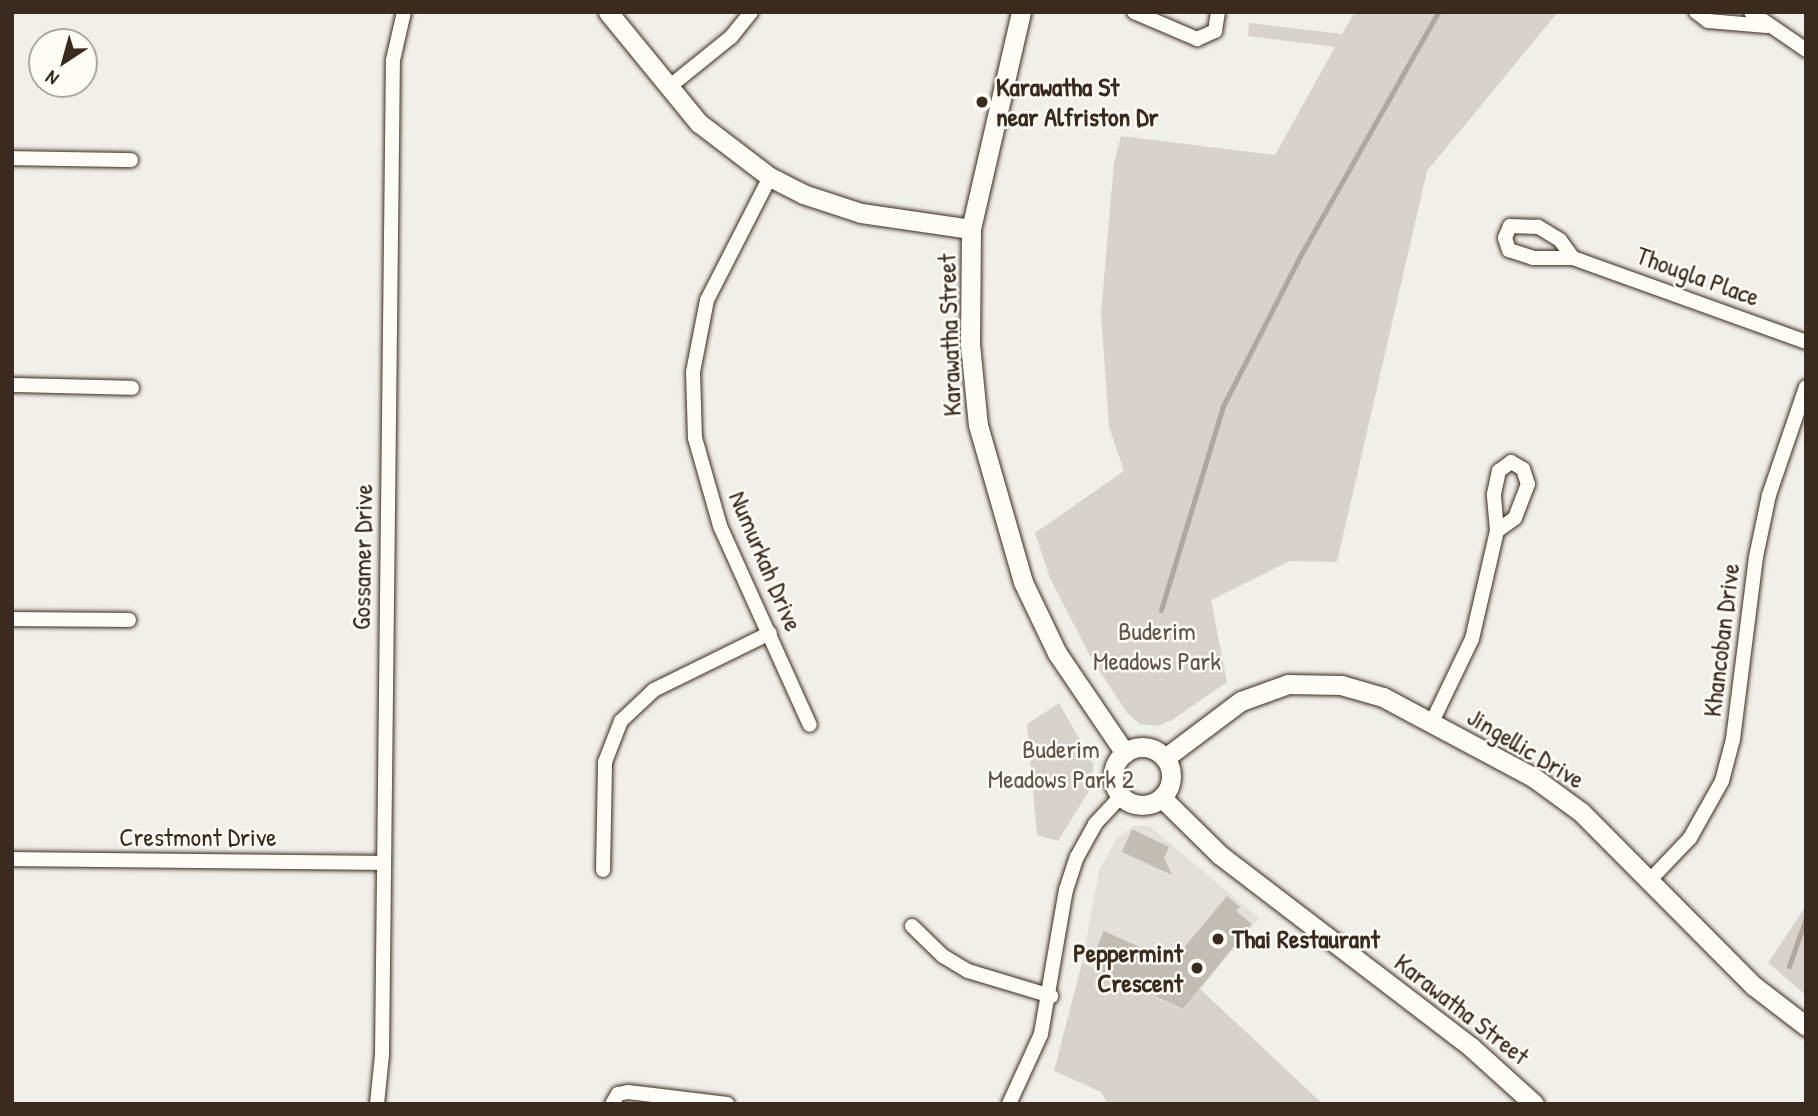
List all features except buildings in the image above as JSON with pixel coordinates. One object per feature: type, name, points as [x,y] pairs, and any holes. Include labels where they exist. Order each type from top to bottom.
[{"type":"street","name":"Gossamer Drive","points":[[377,1104],[382,1055],[393,60],[404,12]]},
{"type":"street","points":[[608,12],[669,88],[719,140],[770,177],[803,194],[862,213],[971,229]]},
{"type":"street","points":[[669,88],[731,37],[751,12]]},
{"type":"street","name":"Karawatha Street","points":[[1021,12],[971,229],[970,344],[978,425],[999,511],[1023,582],[1057,653],[1125,752]]},
{"type":"street","points":[[1145,13],[1197,39],[1215,31],[1218,12]]},
{"type":"street","points":[[1696,12],[1708,21],[1767,26]]},
{"type":"street","points":[[1751,12],[1767,26],[1806,50]]},
{"type":"street","points":[[12,158],[131,160]]},
{"type":"street","name":"Numurkah Drive","points":[[770,177],[707,300],[693,372],[695,438],[720,526],[810,725]]},
{"type":"street","name":"Thougla Place","points":[[1573,258],[1806,342]]},
{"type":"street","points":[[12,385],[132,388]]},
{"type":"street","name":"Khancoban Drive","points":[[1650,880],[1690,838],[1722,781],[1733,738],[1756,557],[1769,495],[1806,387]]},
{"type":"street","points":[[1432,722],[1472,639],[1497,531]]},
{"type":"street","points":[[12,618],[130,620]]},
{"type":"street","points":[[603,870],[605,762],[621,721],[654,690],[770,633]]},
{"type":"street","name":"Jingellic Drive","points":[[1165,758],[1241,701],[1288,684],[1341,685],[1382,697],[1533,777],[1581,812],[1755,986],[1806,1026]]},
{"type":"street","points":[[1150,748],[1165,758],[1171,783],[1162,798],[1146,805],[1121,796],[1113,779],[1125,752],[1150,748]]},
{"type":"street","points":[[1009,1104],[1037,1046],[1051,996],[1066,890],[1077,857],[1095,824],[1121,796]]},
{"type":"street","name":"Karawatha Street","points":[[1162,798],[1220,855],[1471,1047],[1534,1104]]},
{"type":"street","name":"Crestmont Drive","points":[[12,859],[383,863]]},
{"type":"street","points":[[912,926],[943,956],[968,971],[1051,996]]},
{"type":"street","points":[[612,1104],[618,1094],[628,1092],[727,1104]]},
{"type":"shaded area","points":[[1134,826],[1149,826],[1259,918],[1183,1010],[1082,963],[1099,871],[1116,839]]},
{"type":"green space","name":"Buderim Meadows Park","points":[[1355,12],[1558,12],[1427,171],[1337,562],[1290,561],[1211,600],[1227,682],[1172,720],[1157,726],[1140,724],[1127,713],[1091,658],[1050,578],[1035,533],[1124,471],[1109,427],[1101,313],[1114,163],[1121,136],[1275,155],[1335,47],[1248,36],[1249,23],[1342,34]]},
{"type":"green space","name":"Buderim Meadows Park 2","points":[[1059,703],[1093,763],[1092,786],[1058,841],[1037,835],[1027,724]]},
{"type":"green space","points":[[1806,906],[1806,995],[1768,963]]},
{"type":"green space","points":[[1082,963],[1183,1010],[1200,989],[1323,1104],[1108,1104],[1101,1092],[1054,1071]]},
{"type":"waterway","points":[[1161,610],[1223,406],[1299,258],[1438,12]]},
{"type":"waterway","points":[[1789,966],[1806,918]]},
{"type":"place","name":"Karawatha St near Alfriston Dr","points":[[982,102]]},
{"type":"place","name":"Thai Restaurant","points":[[1218,939]]},
{"type":"place","name":"Peppermint Crescent","points":[[1197,968]]}]
